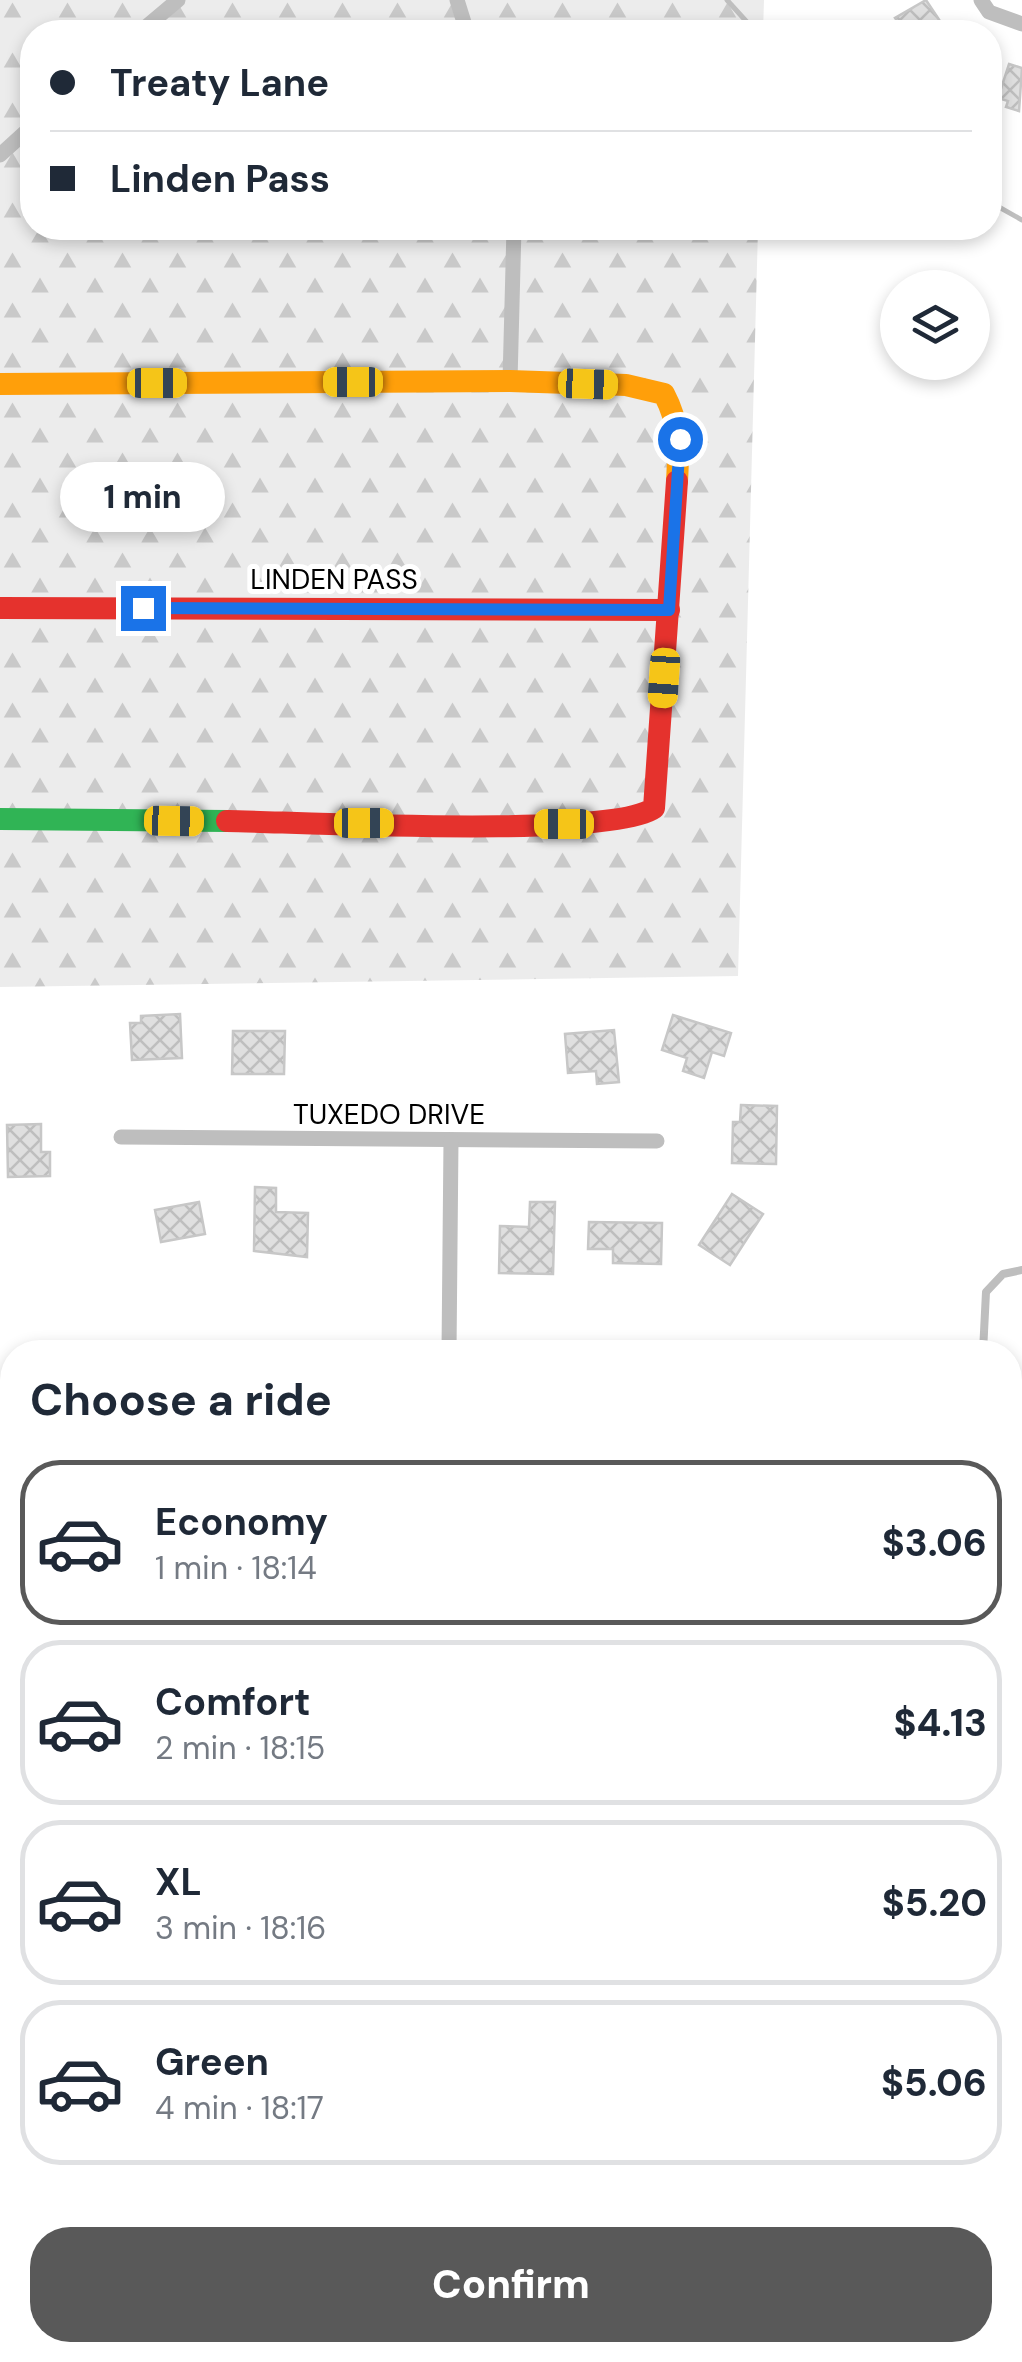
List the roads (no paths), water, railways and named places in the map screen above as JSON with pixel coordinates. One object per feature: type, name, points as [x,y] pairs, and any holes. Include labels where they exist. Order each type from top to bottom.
[{"type":"street","points":[[154,20],[178,0]]},
{"type":"street","points":[[981,0],[989,12],[1022,24]]},
{"type":"street","points":[[0,155],[20,137]]},
{"type":"street","points":[[510,380],[514,240]]},
{"type":"street","points":[[0,384],[510,380],[626,385],[664,394],[676,414],[680,439],[654,808],[640,818],[564,824],[0,819]]},
{"type":"street","name":"LINDEN PASS","points":[[0,608],[669,610]]},
{"type":"street","name":"TUXEDO DRIVE","points":[[121,1137],[657,1141]]},
{"type":"street","points":[[449,1340],[450,1140]]},
{"type":"lane","points":[[984,1340],[986,1292],[1003,1274],[1022,1270]]},
{"type":"waterway","points":[[727,0],[745,20]]},
{"type":"waterway","points":[[1002,209],[1022,220]]}]
